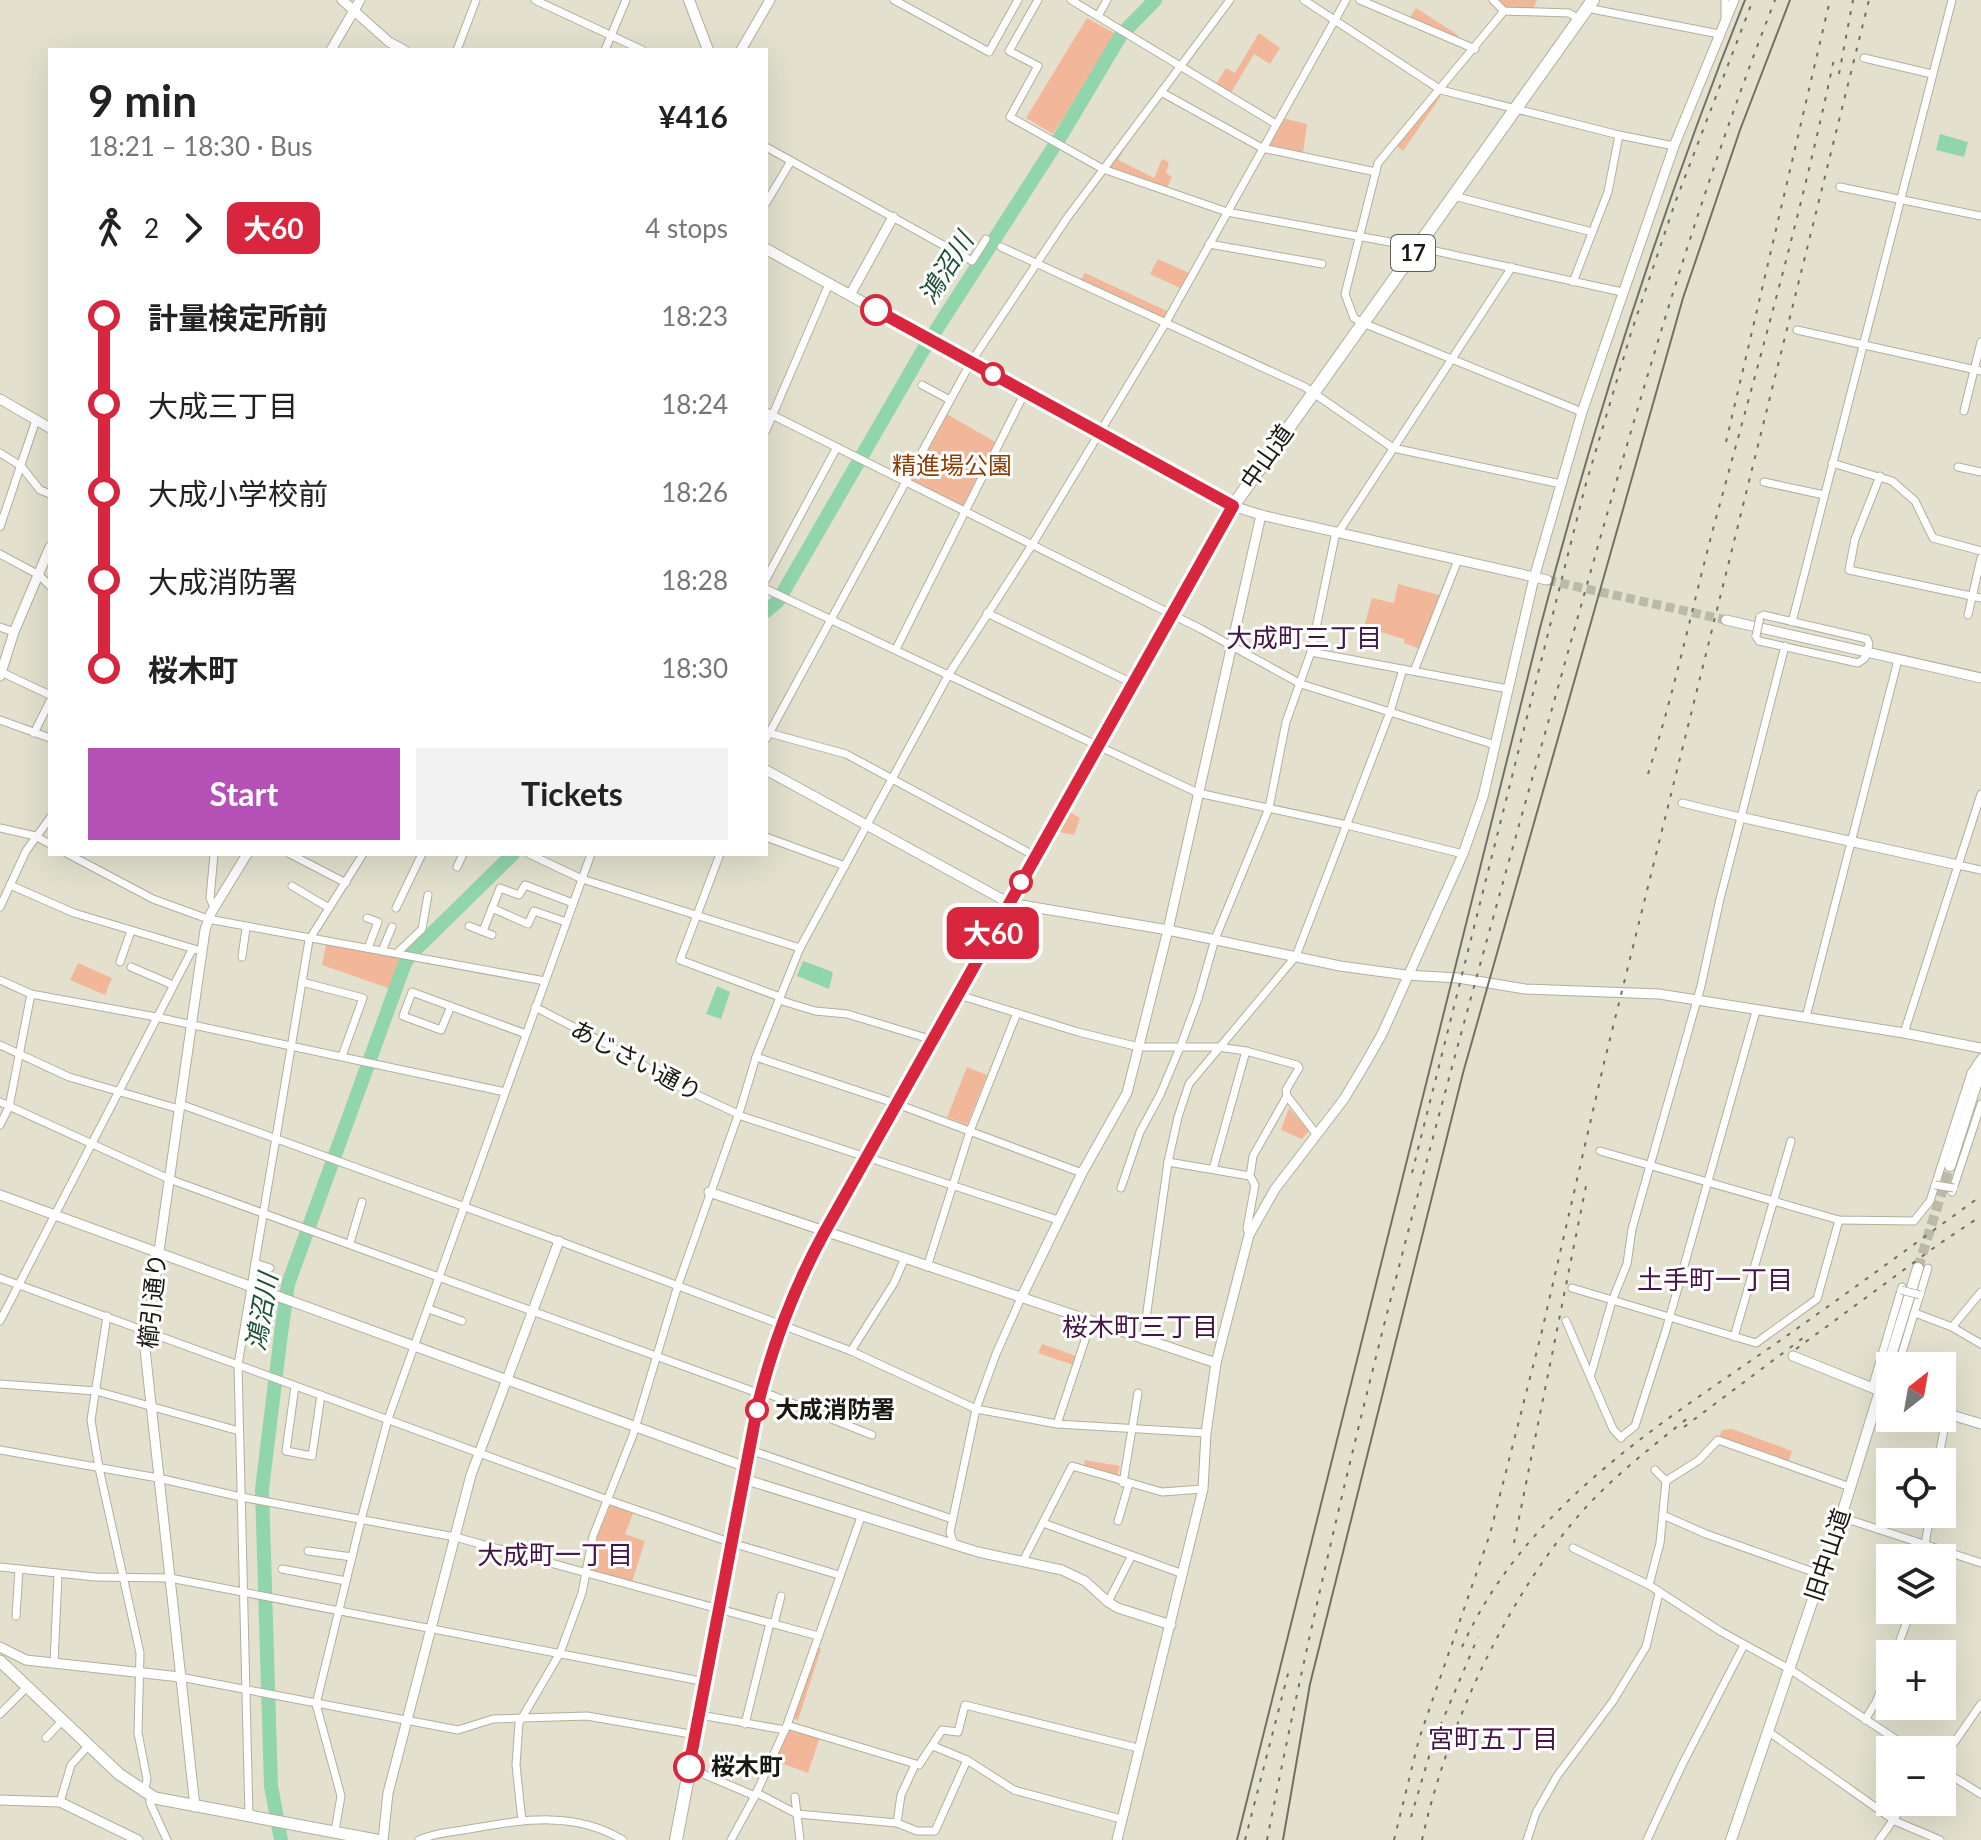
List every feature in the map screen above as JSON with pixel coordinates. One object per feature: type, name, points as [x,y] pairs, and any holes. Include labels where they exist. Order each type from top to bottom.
[{"type":"highway","name":"中山道","points":[[676,1840],[761,1393],[781,1324],[824,1233],[1233,506],[1586,9]]},
{"type":"main road","points":[[689,0],[707,48]]},
{"type":"main road","points":[[768,250],[1233,506]]},
{"type":"main road","points":[[1950,1166],[1981,1069]]},
{"type":"main road","name":"旧中山道","points":[[1897,1352],[1923,1268]]},
{"type":"main road","name":"旧中山道","points":[[1731,1840],[1876,1414]]},
{"type":"main road","points":[[0,1661],[88,1746],[147,1794],[195,1807],[376,1840]]},
{"type":"street","points":[[342,0],[389,42],[400,48]]},
{"type":"street","points":[[332,48],[360,0]]},
{"type":"street","points":[[458,48],[476,0]]},
{"type":"street","points":[[535,0],[638,48]]},
{"type":"street","points":[[606,48],[626,0]]},
{"type":"street","points":[[742,48],[770,0]]},
{"type":"street","points":[[894,0],[989,52],[1018,0]]},
{"type":"street","points":[[1038,0],[1009,51],[1038,66],[1010,117],[1103,169],[1227,212],[1417,247],[1622,292]]},
{"type":"street","points":[[1071,0],[1276,124]]},
{"type":"street","points":[[1098,16],[1107,0]]},
{"type":"street","points":[[1035,856],[846,754],[768,736],[971,362],[1035,264],[1230,0]]},
{"type":"street","points":[[1304,0],[1441,90],[1674,146]]},
{"type":"street","points":[[522,1821],[516,1765],[518,1729],[560,1653],[582,1593],[593,1536],[636,1426],[655,1355],[709,1192],[756,1057],[800,948],[949,674],[1032,545],[1165,324],[1346,0]]},
{"type":"street","points":[[1360,0],[1475,49]]},
{"type":"street","points":[[1493,0],[1504,11],[1569,13],[1586,9],[1719,34]]},
{"type":"street","points":[[1792,622],[1952,0]]},
{"type":"street","points":[[1117,1840],[1203,1489],[1206,1433],[1216,1363],[1249,1235],[1275,1189],[1344,1099],[1382,1034],[1463,854],[1483,797],[1534,578],[1582,412],[1674,146],[1730,2]]},
{"type":"street","points":[[1504,11],[1378,163],[1345,294],[1354,318],[1363,323],[1582,412]]},
{"type":"street","points":[[1864,58],[1932,74]]},
{"type":"street","points":[[1161,92],[1262,148],[1376,172]]},
{"type":"street","points":[[1573,282],[1608,192],[1619,135]]},
{"type":"street","points":[[768,148],[972,261],[986,239]]},
{"type":"street","points":[[768,200],[791,161]]},
{"type":"street","points":[[1840,187],[1981,216]]},
{"type":"street","points":[[1454,196],[1592,232]]},
{"type":"street","points":[[850,295],[893,217]]},
{"type":"street","points":[[1209,244],[1322,264]]},
{"type":"street","points":[[1001,247],[1313,392],[1393,448],[1561,484]]},
{"type":"street","points":[[1121,1188],[1140,1132],[1181,1045],[1215,939],[1269,808],[1286,722],[1311,652],[1337,532],[1512,267]]},
{"type":"street","points":[[829,284],[769,413],[1171,614],[1301,684],[1495,745]]},
{"type":"street","points":[[1797,330],[1977,370]]},
{"type":"street","points":[[1964,411],[1977,370],[1981,342]]},
{"type":"street","points":[[922,385],[950,400]]},
{"type":"street","points":[[896,649],[1025,392]]},
{"type":"street","points":[[0,399],[48,427]]},
{"type":"street","points":[[0,527],[36,420]]},
{"type":"street","points":[[768,575],[837,447]]},
{"type":"street","points":[[0,453],[21,466],[40,490],[48,493]]},
{"type":"street","points":[[1832,463],[1892,481],[1915,501],[1933,538],[1981,551]]},
{"type":"street","points":[[1958,467],[1981,472]]},
{"type":"street","points":[[1880,476],[1855,539],[1849,570],[1981,598]]},
{"type":"street","points":[[1764,482],[1824,495]]},
{"type":"street","points":[[1233,506],[1547,580]]},
{"type":"street","points":[[954,1545],[950,1532],[952,1519],[976,1409],[996,1354],[1058,1220],[1127,1093],[1168,930],[1261,515]]},
{"type":"street","points":[[48,552],[14,632],[1,674],[48,694]]},
{"type":"street","points":[[0,554],[39,575],[48,584]]},
{"type":"street","points":[[1968,615],[1981,558]]},
{"type":"street","points":[[1414,671],[1458,560]]},
{"type":"street","points":[[768,590],[1198,793],[1463,854]]},
{"type":"street","points":[[987,613],[1132,683]]},
{"type":"street","points":[[1764,615],[1792,622],[1867,639],[1865,658],[1858,663],[1759,641],[1756,636],[1760,617],[1764,615]]},
{"type":"street","points":[[1726,620],[1981,678]]},
{"type":"street","points":[[0,627],[14,632]]},
{"type":"street","points":[[1591,1374],[1612,1301],[1627,1264],[1632,1229],[1698,1000],[1740,817],[1785,646]]},
{"type":"street","points":[[1311,652],[1508,689]]},
{"type":"street","points":[[1806,1017],[1898,660]]},
{"type":"street","points":[[1143,1340],[1168,1162],[1189,1084],[1296,956],[1390,712],[1403,669]]},
{"type":"street","points":[[34,733],[48,705]]},
{"type":"street","points":[[0,720],[48,737]]},
{"type":"street","points":[[768,771],[1009,903],[1168,930],[1340,966],[1458,978],[1525,989],[1617,991],[1698,1000],[1981,1048]]},
{"type":"street","points":[[1904,1033],[1981,794]]},
{"type":"street","points":[[1682,803],[1981,870]]},
{"type":"street","points":[[0,907],[35,836],[48,820]]},
{"type":"street","points":[[0,828],[35,836],[48,843]]},
{"type":"street","points":[[768,838],[845,866]]},
{"type":"street","points":[[72,856],[153,899],[208,919],[545,981]]},
{"type":"street","points":[[214,856],[210,898],[214,907]]},
{"type":"street","name":"櫛引通り","points":[[195,1807],[145,1349],[192,1025],[197,950],[214,907],[246,856]]},
{"type":"street","points":[[294,856],[346,883]]},
{"type":"street","points":[[249,1817],[238,1365],[309,940],[362,856]]},
{"type":"street","points":[[396,908],[421,856]]},
{"type":"street","points":[[457,867],[462,856]]},
{"type":"street","points":[[533,856],[582,879],[800,948]]},
{"type":"street","points":[[335,1831],[341,1796],[316,1704],[361,1520],[388,1419],[590,856]]},
{"type":"street","points":[[719,856],[680,960],[815,1011],[847,1014],[933,1040]]},
{"type":"street","points":[[0,1321],[156,1017],[197,950],[74,913],[10,885]]},
{"type":"street","points":[[483,931],[500,888],[519,895],[525,885],[573,903]]},
{"type":"street","points":[[292,886],[329,908]]},
{"type":"street","points":[[400,954],[422,929],[428,895]]},
{"type":"street","points":[[492,908],[528,924],[534,911],[566,922]]},
{"type":"street","points":[[367,918],[378,922],[368,948]]},
{"type":"street","points":[[469,926],[492,935]]},
{"type":"street","points":[[382,951],[392,927]]},
{"type":"street","points":[[242,957],[246,928]]},
{"type":"street","points":[[120,962],[131,931]]},
{"type":"street","points":[[131,967],[173,985]]},
{"type":"street","points":[[0,980],[31,994],[156,1017],[505,1092]]},
{"type":"street","points":[[302,982],[363,998],[342,1056]]},
{"type":"street","points":[[451,1006],[441,1030],[403,1016],[412,992],[451,1006],[526,1034]]},
{"type":"street","points":[[0,1125],[9,1107],[31,994]]},
{"type":"street","points":[[959,995],[1139,1047],[1218,1047],[1297,1065],[1299,1068],[1286,1090],[1287,1096],[1317,1135]]},
{"type":"street","name":"あじさい通り","points":[[535,1007],[637,1060],[661,1078],[738,1115],[1058,1220]]},
{"type":"street","points":[[1566,1321],[1613,1429],[1622,1438],[1635,1426],[1670,1318],[1756,1011]]},
{"type":"street","points":[[927,1267],[970,1131],[1017,1013]]},
{"type":"street","points":[[0,1045],[69,1077],[118,1093],[180,1106],[678,1285],[851,1351],[976,1409],[1057,1424],[1206,1433]]},
{"type":"street","points":[[1213,1169],[1246,1051]]},
{"type":"street","points":[[756,1057],[897,1104],[1082,1173]]},
{"type":"street","points":[[1925,1212],[1971,1073],[1981,1058]]},
{"type":"street","points":[[1249,1235],[1247,1228],[1255,1185],[1250,1176],[1253,1156],[1287,1096]]},
{"type":"street","points":[[0,1102],[169,1179],[872,1435]]},
{"type":"street","points":[[1935,1185],[1953,1190],[1980,1115],[1981,1104]]},
{"type":"street","points":[[1734,1337],[1791,1141]]},
{"type":"street","points":[[1600,1151],[1839,1220],[1914,1221],[1928,1202]]},
{"type":"street","points":[[1168,1162],[1250,1176]]},
{"type":"street","points":[[1255,1185],[1275,1189]]},
{"type":"street","points":[[709,1192],[1216,1363]]},
{"type":"street","points":[[0,1195],[636,1426],[745,1473],[861,1517],[954,1545],[1074,1574],[1108,1602],[1127,1612],[1171,1625]]},
{"type":"street","points":[[350,1243],[362,1202]]},
{"type":"street","points":[[1252,1204],[1260,1213]]},
{"type":"street","points":[[1572,1288],[1756,1343],[1817,1299],[1839,1220]]},
{"type":"street","points":[[383,1840],[388,1793],[479,1451],[559,1241]]},
{"type":"street","points":[[851,1351],[894,1283],[904,1260]]},
{"type":"street","points":[[255,1263],[270,1268]]},
{"type":"street","points":[[1902,1352],[1920,1295],[1923,1268]]},
{"type":"street","points":[[0,1278],[608,1500],[732,1543],[839,1575]]},
{"type":"street","points":[[1891,1352],[1902,1289],[1920,1295]]},
{"type":"street","points":[[1952,1327],[1981,1292]]},
{"type":"street","points":[[429,1309],[462,1321]]},
{"type":"street","points":[[1915,1313],[1952,1327],[1981,1344]]},
{"type":"street","points":[[107,1316],[91,1420],[140,1653],[138,1733],[147,1794],[167,1840]]},
{"type":"street","points":[[1057,1424],[1091,1322]]},
{"type":"street","points":[[1793,1356],[1876,1389]]},
{"type":"street","points":[[0,1384],[96,1391],[239,1431]]},
{"type":"street","points":[[295,1386],[286,1451],[312,1456],[321,1395]]},
{"type":"street","points":[[1118,1521],[1138,1393]]},
{"type":"street","points":[[1956,1416],[1981,1424]]},
{"type":"street","points":[[1666,1481],[1699,1460],[1718,1440],[1850,1487]]},
{"type":"street","points":[[0,1450],[455,1537],[818,1636]]},
{"type":"street","points":[[750,1450],[952,1519]]},
{"type":"street","points":[[1023,1561],[1072,1466],[1162,1492],[1203,1489]]},
{"type":"street","points":[[1655,1470],[1666,1481]]},
{"type":"street","points":[[1649,1585],[1660,1543],[1666,1481]]},
{"type":"street","points":[[1663,1515],[1706,1534],[1822,1575]]},
{"type":"street","points":[[731,1840],[756,1795],[786,1728],[861,1517]]},
{"type":"street","points":[[1841,1517],[1922,1544]]},
{"type":"street","points":[[1043,1523],[1183,1574]]},
{"type":"street","points":[[1573,1548],[1649,1585],[1744,1645],[1791,1670],[1890,1736]]},
{"type":"street","points":[[308,1551],[352,1557]]},
{"type":"street","points":[[1956,1555],[1981,1563]]},
{"type":"street","points":[[1108,1602],[1131,1557]]},
{"type":"street","points":[[0,1567],[58,1574],[170,1578],[706,1682]]},
{"type":"street","points":[[16,1616],[19,1569]]},
{"type":"street","points":[[282,1569],[346,1581]]},
{"type":"street","points":[[54,1663],[58,1574]]},
{"type":"street","points":[[1527,1840],[1536,1813],[1555,1778],[1613,1701],[1646,1647],[1659,1593]]},
{"type":"street","points":[[745,1724],[781,1596]]},
{"type":"street","points":[[1647,1840],[1744,1645]]},
{"type":"street","points":[[0,1647],[26,1660],[180,1677],[458,1730],[493,1719],[587,1716],[696,1735]]},
{"type":"street","points":[[0,1714],[27,1687]]},
{"type":"street","points":[[1865,1720],[1876,1702]]},
{"type":"street","points":[[1956,1740],[1981,1704]]},
{"type":"street","points":[[700,1715],[786,1728],[915,1765],[919,1765],[942,1730],[958,1732],[965,1705],[1138,1748]]},
{"type":"street","points":[[46,1738],[62,1721]]},
{"type":"street","points":[[1769,1732],[1892,1819],[1917,1833],[1940,1840]]},
{"type":"street","points":[[60,1802],[71,1765],[88,1746]]},
{"type":"street","points":[[933,1746],[967,1760],[1014,1790],[1121,1819]]},
{"type":"street","points":[[689,1768],[797,1814],[897,1823],[917,1831],[935,1831],[967,1760]]},
{"type":"street","points":[[897,1823],[901,1795],[915,1765]]},
{"type":"street","points":[[1956,1779],[1981,1794]]},
{"type":"street","points":[[795,1797],[800,1840]]},
{"type":"street","points":[[0,1800],[60,1802],[138,1840]]},
{"type":"street","points":[[1879,1840],[1894,1816]]},
{"type":"street","points":[[419,1840],[427,1836],[550,1819],[579,1822],[623,1840]]},
{"type":"green space","points":[[1495,0],[1537,0],[1533,9],[1505,9]]},
{"type":"green space","points":[[1416,8],[1458,35],[1456,39],[1409,19]]},
{"type":"green space","points":[[1087,18],[1116,34],[1053,134],[1026,118]]},
{"type":"green space","points":[[1259,33],[1280,48],[1270,64],[1254,54],[1231,93],[1216,84],[1226,68],[1235,73]]},
{"type":"green space","points":[[1438,95],[1441,96],[1403,151],[1396,145]]},
{"type":"green space","points":[[1283,118],[1307,124],[1303,153],[1267,146]]},
{"type":"green space","points":[[1124,142],[1127,144],[1118,160],[1154,178],[1162,159],[1169,162],[1166,173],[1172,177],[1167,188],[1104,169]]},
{"type":"green space","points":[[1158,259],[1189,273],[1182,289],[1150,274]]},
{"type":"green space","points":[[1085,273],[1169,312],[1165,322],[1079,283]]},
{"type":"green space","name":"精進場公園","points":[[945,413],[999,444],[965,510],[908,482]]},
{"type":"green space","points":[[1398,584],[1443,596],[1420,649],[1404,643],[1404,639],[1364,627],[1372,598],[1394,603]]},
{"type":"green space","points":[[1063,808],[1080,818],[1074,835],[1051,830]]},
{"type":"green space","points":[[326,944],[406,957],[391,989],[322,965]]},
{"type":"green space","points":[[78,963],[112,978],[105,995],[70,980]]},
{"type":"green space","points":[[967,1067],[987,1075],[967,1125],[947,1117]]},
{"type":"green space","points":[[1289,1108],[1309,1131],[1302,1139],[1281,1130]]},
{"type":"green space","points":[[1042,1344],[1079,1357],[1076,1366],[1038,1353]]},
{"type":"green space","points":[[1732,1429],[1792,1451],[1788,1463],[1719,1438],[1722,1430]]},
{"type":"green space","points":[[1085,1460],[1120,1466],[1117,1478],[1084,1467]]},
{"type":"green space","points":[[611,1503],[634,1511],[625,1534],[645,1541],[632,1582],[589,1571],[597,1537]]},
{"type":"green space","points":[[815,1647],[821,1649],[798,1720],[792,1718]]},
{"type":"green space","points":[[788,1727],[820,1737],[808,1773],[773,1760]]},
{"type":"shaded area","points":[[1940,134],[1968,142],[1964,157],[1936,150]]},
{"type":"shaded area","points":[[803,961],[833,972],[829,989],[797,976]]},
{"type":"shaded area","points":[[717,986],[730,992],[721,1019],[706,1014]]},
{"type":"waterway","name":"鴻沼川","points":[[768,609],[778,601],[922,352],[1062,134],[1121,35],[1155,0]]},
{"type":"waterway","name":"鴻沼川","points":[[281,1840],[271,1786],[262,1489],[288,1284],[405,963],[511,856]]},
{"type":"tunnel","points":[[1547,580],[1726,620]]},
{"type":"tunnel","points":[[1918,1268],[1950,1166]]},
{"type":"tram line","points":[[1237,1840],[1540,628],[1584,468],[1659,232],[1745,0]]},
{"type":"tram line","points":[[1283,1840],[1310,1684],[1463,1073],[1683,298],[1740,130],[1790,0]]},
{"type":"railway","points":[[1412,1173],[1585,487],[1631,333],[1675,203],[1753,0]]},
{"type":"railway","points":[[1267,1840],[1358,1429],[1464,1021],[1648,372],[1708,185],[1775,0]]},
{"type":"railway","points":[[1726,442],[1830,0]]},
{"type":"railway","points":[[1839,74],[1853,0]]},
{"type":"railway","points":[[1394,1840],[1419,1739],[1490,1534],[1869,0]]},
{"type":"railway","points":[[1648,774],[1779,286],[1834,59]]},
{"type":"railway","points":[[1514,1543],[1586,1186]]},
{"type":"railway","points":[[1462,1647],[1489,1597],[1521,1552],[1558,1511],[1598,1474],[1686,1405],[1981,1196]]},
{"type":"railway","points":[[1796,1349],[1981,1216]]},
{"type":"railway","points":[[1684,1427],[1803,1338]]},
{"type":"railway","points":[[1422,1840],[1447,1752],[1465,1707],[1507,1619],[1532,1578],[1588,1505],[1637,1459],[1689,1417]]},
{"type":"railway","points":[[1411,1817],[1433,1743],[1478,1637]]},
{"type":"railway","points":[[1245,1840],[1290,1666]]},
{"type":"bus line","name":"大60","points":[[689,1767],[758,1404],[773,1348],[790,1302],[824,1233],[1233,506],[876,310]]},
{"type":"place","name":"大成消防署","points":[[757,1410]]},
{"type":"place","name":"桜木町","points":[[689,1767]]},
{"type":"district","name":"大成町三丁目","points":[[1304,638]]},
{"type":"district","name":"土手町一丁目","points":[[1715,1280]]},
{"type":"district","name":"桜木町三丁目","points":[[1140,1327]]},
{"type":"district","name":"大成町一丁目","points":[[555,1555]]},
{"type":"district","name":"宮町五丁目","points":[[1493,1739]]}]
